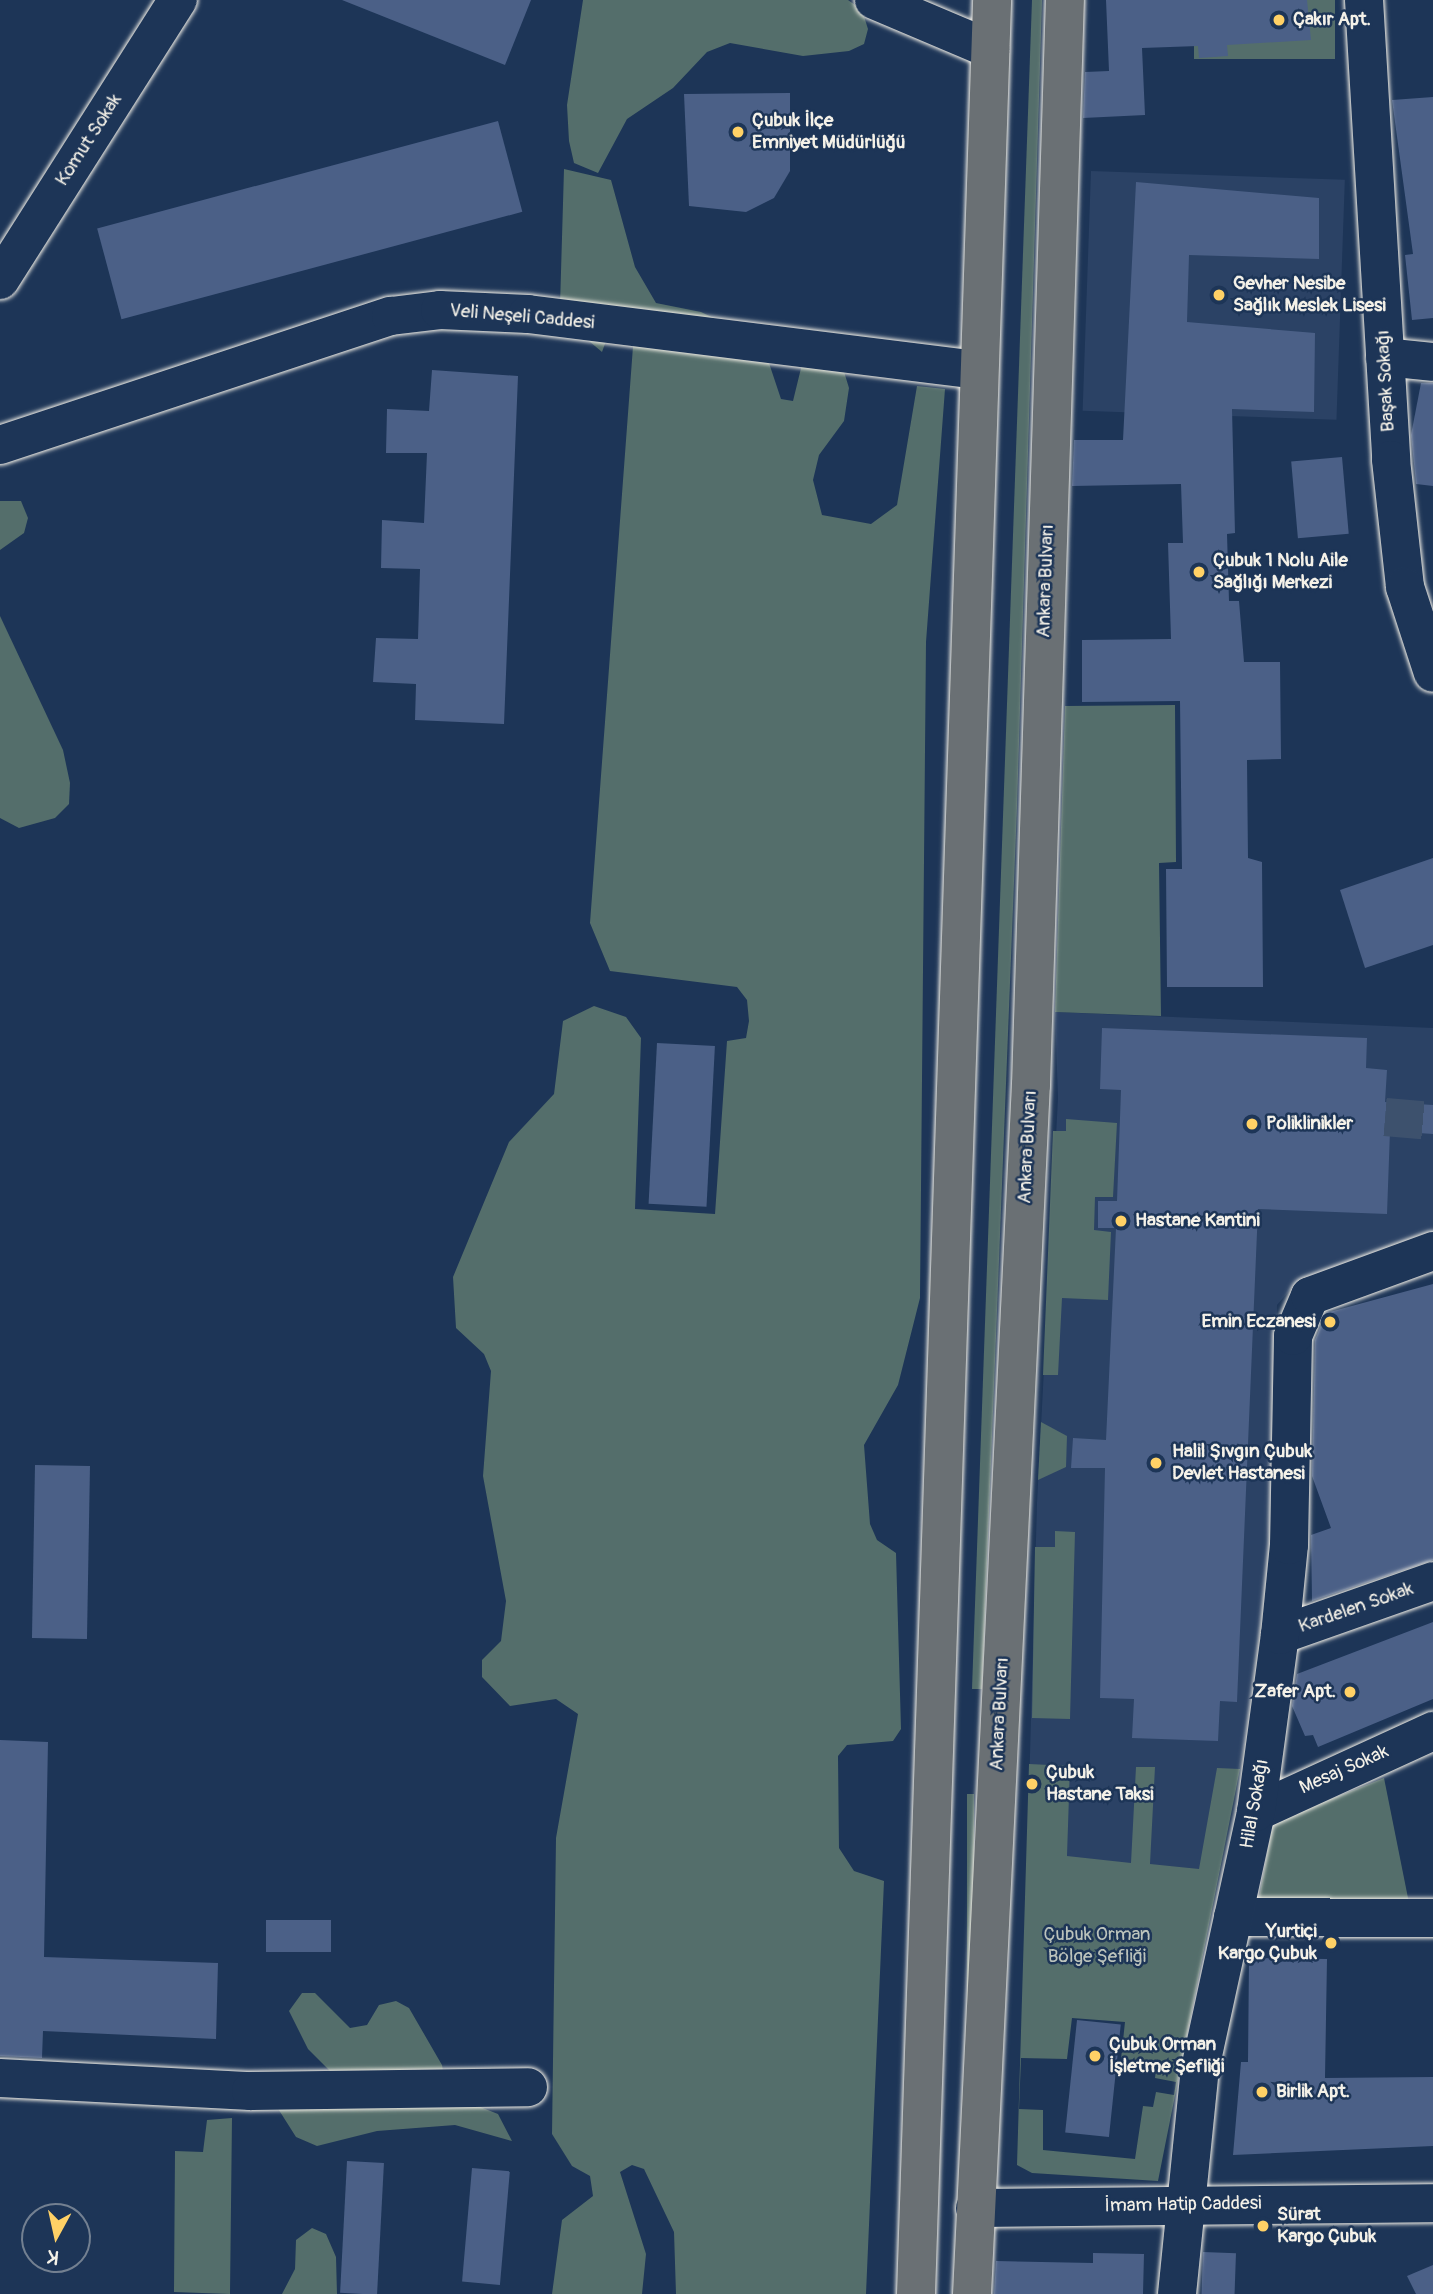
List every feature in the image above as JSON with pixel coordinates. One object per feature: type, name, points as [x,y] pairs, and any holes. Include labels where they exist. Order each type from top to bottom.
[{"type":"main road","points":[[916,2294],[962,1036],[978,370],[992,0]]},
{"type":"main road","name":"Ankara Bulvarı","points":[[972,2294],[1031,1085],[1065,0]]},
{"type":"street","name":"Komut Sokak","points":[[0,279],[178,0]]},
{"type":"street","points":[[874,0],[990,49]]},
{"type":"street","name":"Başak Sokağı","points":[[1364,0],[1385,357],[1403,575],[1425,631],[1433,673]]},
{"type":"street","name":"Veli Neşeli Caddesi","points":[[0,445],[391,316],[440,310],[528,314],[978,370]]},
{"type":"street","points":[[1385,357],[1433,362]]},
{"type":"street","name":"Hilal Sokağı","points":[[1177,2294],[1182,2204],[1200,2069],[1256,1812],[1280,1635],[1300,1310],[1330,1285],[1433,1251]]},
{"type":"street","name":"Kardelen Sokak","points":[[1280,1635],[1433,1581]]},
{"type":"street","name":"Mesaj Sokak","points":[[1256,1812],[1433,1731]]},
{"type":"street","points":[[1233,1917],[1433,1918]]},
{"type":"street","points":[[0,2078],[251,2091],[528,2087]]},
{"type":"street","name":"İmam Hatip Caddesi","points":[[975,2208],[1433,2203]]},
{"type":"shaded area","name":"Gevher Nesibe Sağlık Meslek Lisesi","points":[[1091,171],[1345,180],[1336,420],[1083,411]]},
{"type":"shaded area","name":"Halil Şıvgın Çubuk Devlet Hastanesi","points":[[1055,1012],[1433,1028],[1433,1239],[1295,1284],[1277,1305],[1270,1557],[1244,1745],[1215,1889],[1027,1863],[1037,1503],[1058,1098]]},
{"type":"green space","points":[[583,0],[848,0],[862,10],[868,29],[864,44],[849,51],[803,56],[730,43],[707,52],[673,88],[627,119],[598,173],[574,163],[569,141],[567,105]]},
{"type":"green space","points":[[1032,0],[1042,0],[1017,806],[982,1689],[972,1689]]},
{"type":"green space","points":[[1194,0],[1335,0],[1335,59],[1194,59]]},
{"type":"green space","points":[[564,169],[611,180],[635,267],[656,303],[701,312],[743,332],[765,351],[781,399],[793,401],[803,360],[842,365],[849,388],[844,421],[819,455],[813,480],[822,515],[871,524],[897,505],[917,386],[945,389],[926,642],[920,1298],[898,1385],[864,1445],[870,1524],[877,1540],[896,1553],[901,1729],[893,1741],[847,1745],[838,1756],[839,1848],[854,1871],[884,1881],[866,2294],[676,2294],[674,2232],[644,2169],[632,2165],[620,2172],[646,2254],[642,2294],[552,2294],[562,2220],[593,2196],[590,2176],[572,2166],[552,2134],[556,1838],[578,1714],[556,1699],[510,1706],[482,1677],[482,1660],[501,1641],[506,1601],[483,1476],[491,1371],[484,1354],[456,1328],[453,1277],[509,1142],[554,1094],[563,1021],[594,1006],[626,1017],[641,1038],[635,1209],[715,1214],[727,1041],[746,1038],[749,1021],[747,1000],[737,987],[610,971],[590,923],[634,333],[610,330],[602,352],[569,324],[560,306]]},
{"type":"green space","points":[[0,501],[21,501],[28,518],[24,533],[0,550]]},
{"type":"green space","points":[[0,616],[63,750],[70,783],[69,804],[55,818],[19,828],[0,818]]},
{"type":"green space","points":[[1175,705],[1176,862],[1159,863],[1161,1016],[1055,1012],[1065,706]]},
{"type":"green space","points":[[1066,1119],[1117,1123],[1113,1197],[1095,1197],[1094,1230],[1111,1232],[1108,1300],[1062,1298],[1058,1375],[1043,1375],[1053,1131],[1066,1131]]},
{"type":"green space","points":[[1041,1422],[1067,1436],[1066,1467],[1038,1480]]},
{"type":"green space","points":[[1055,1531],[1075,1532],[1070,1719],[1032,1718],[1035,1547],[1055,1547]]},
{"type":"green space","name":"Çubuk Orman Bölge Şefliği","points":[[1029,1764],[1070,1766],[1067,1856],[1131,1863],[1136,1767],[1155,1767],[1150,1864],[1199,1869],[1217,1768],[1240,1769],[1158,2181],[1032,2173],[1017,2165]],"holes":[[[1072,2018],[1125,2022],[1121,2059],[1157,2062],[1155,2078],[1176,2082],[1174,2095],[1156,2092],[1153,2107],[1143,2106],[1135,2159],[1043,2150],[1043,2110],[1019,2109],[1021,2058],[1067,2059]]]},
{"type":"green space","points":[[1384,1778],[1409,1903],[1258,1903],[1273,1822]]},
{"type":"green space","points":[[967,1794],[974,1794],[974,2294],[967,2294]]},
{"type":"green space","points":[[302,1993],[315,1993],[350,2028],[367,2025],[379,2005],[396,2001],[409,2008],[442,2065],[447,2094],[498,2114],[512,2141],[455,2125],[377,2131],[317,2146],[296,2137],[277,2107],[333,2074],[308,2049],[289,2011]]},
{"type":"green space","points":[[232,2118],[230,2294],[174,2292],[175,2151],[203,2152],[207,2120]]},
{"type":"green space","points":[[312,2228],[326,2234],[336,2257],[337,2294],[282,2294],[295,2269],[296,2240]]},
{"type":"building","points":[[342,0],[531,0],[505,65]]},
{"type":"building","points":[[1106,0],[1307,0],[1311,40],[1227,45],[1228,56],[1199,58],[1198,46],[1142,48],[1145,115],[1083,118],[1085,72],[1109,71]]},
{"type":"building","name":"Çubuk İlçe Emniyet Müdürlüğü","points":[[790,93],[790,171],[774,198],[746,212],[689,206],[684,94]]},
{"type":"building","points":[[1433,97],[1433,318],[1412,320],[1405,255],[1413,254],[1392,100]]},
{"type":"building","points":[[498,121],[522,212],[121,319],[97,228]]},
{"type":"building","points":[[1136,182],[1319,198],[1319,259],[1189,255],[1187,322],[1315,333],[1314,412],[1232,409],[1235,533],[1227,534],[1229,601],[1239,601],[1244,662],[1280,662],[1281,759],[1247,760],[1248,858],[1262,862],[1263,987],[1167,987],[1166,869],[1182,869],[1180,701],[1082,702],[1082,640],[1171,639],[1168,543],[1183,543],[1181,484],[1072,486],[1074,440],[1123,440]]},
{"type":"building","points":[[432,370],[518,376],[504,724],[415,720],[416,684],[373,682],[376,638],[418,639],[420,569],[381,568],[382,520],[424,523],[427,453],[386,453],[387,409],[429,411]]},
{"type":"building","points":[[1421,383],[1433,383],[1433,486],[1416,484],[1411,435]]},
{"type":"building","points":[[1342,457],[1349,534],[1298,538],[1291,461]]},
{"type":"building","points":[[1433,858],[1433,945],[1365,968],[1340,890]]},
{"type":"building","points":[[1102,1028],[1367,1038],[1366,1068],[1387,1070],[1385,1102],[1433,1105],[1433,1134],[1390,1131],[1387,1214],[1258,1209],[1237,1702],[1220,1701],[1218,1741],[1132,1738],[1134,1699],[1100,1698],[1105,1468],[1071,1468],[1073,1438],[1106,1440],[1116,1228],[1098,1228],[1098,1201],[1117,1201],[1121,1090],[1100,1089]]},
{"type":"building","points":[[657,1043],[715,1046],[706,1207],[649,1204]]},
{"type":"building","points":[[1433,1284],[1433,1560],[1312,1601],[1311,1535],[1331,1528],[1312,1476],[1315,1340],[1326,1313]]},
{"type":"building","points":[[35,1465],[90,1466],[87,1639],[32,1638]]},
{"type":"building","name":"Zafer Apt.","points":[[1433,1622],[1433,1699],[1318,1747],[1313,1735],[1305,1736],[1292,1706],[1297,1674]]},
{"type":"building","points":[[0,1740],[48,1742],[44,1957],[218,1963],[216,2039],[43,2031],[42,2058],[0,2056]]},
{"type":"building","points":[[266,1920],[331,1920],[331,1952],[266,1952]]},
{"type":"building","points":[[1249,1958],[1327,1959],[1325,2078],[1433,2077],[1433,2146],[1233,2155],[1241,2062],[1248,2062]]},
{"type":"building","name":"Çubuk Orman İşletme Şefliği","points":[[1077,2020],[1121,2025],[1109,2137],[1065,2132]]},
{"type":"building","points":[[347,2161],[384,2163],[377,2294],[340,2293]]},
{"type":"building","points":[[472,2168],[510,2171],[500,2285],[462,2282]]},
{"type":"building","points":[[1203,2252],[1236,2253],[1235,2294],[1202,2294]]},
{"type":"building","points":[[1093,2253],[1144,2254],[1143,2294],[994,2294],[996,2261],[1093,2263]]},
{"type":"building","points":[[1433,2265],[1433,2294],[1416,2294],[1407,2276]]},
{"type":"tunnel","points":[[1385,1117],[1433,1121]]},
{"type":"place","name":"Çakır Apt.","points":[[1279,20]]},
{"type":"place","name":"Çubuk İlçe Emniyet Müdürlüğü","points":[[738,132]]},
{"type":"place","name":"Gevher Nesibe Sağlık Meslek Lisesi","points":[[1219,295]]},
{"type":"place","name":"Çubuk 1 Nolu Aile Sağlığı Merkezi","points":[[1199,572]]},
{"type":"place","name":"Poliklinikler","points":[[1252,1124]]},
{"type":"place","name":"Hastane Kantini","points":[[1121,1221]]},
{"type":"place","name":"Emin Eczanesi","points":[[1330,1322]]},
{"type":"place","name":"Halil Şıvgın Çubuk Devlet Hastanesi","points":[[1156,1463]]},
{"type":"place","name":"Zafer Apt.","points":[[1350,1692]]},
{"type":"place","name":"Çubuk Hastane Taksi","points":[[1032,1784]]},
{"type":"place","name":"Yurtiçi Kargo Çubuk","points":[[1331,1943]]},
{"type":"place","name":"Çubuk Orman İşletme Şefliği","points":[[1095,2056]]},
{"type":"place","name":"Birlik Apt.","points":[[1262,2092]]},
{"type":"place","name":"Sürat Kargo Çubuk","points":[[1263,2226]]}]
